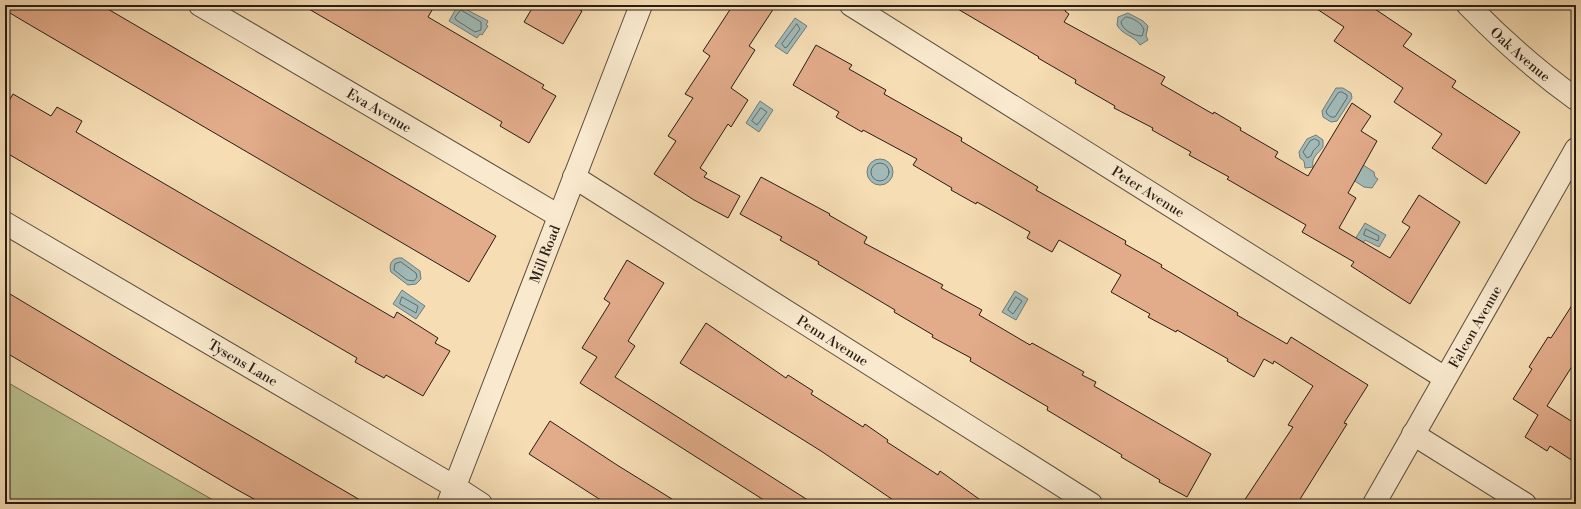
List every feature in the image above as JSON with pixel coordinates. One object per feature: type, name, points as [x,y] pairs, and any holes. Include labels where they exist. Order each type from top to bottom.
[{"type":"street","name":"Eva Avenue","points":[[200,5],[559,216]]},
{"type":"street","name":"Mill Road","points":[[451,496],[641,5]]},
{"type":"street","name":"Peter Avenue","points":[[851,5],[1445,378]]},
{"type":"street","name":"Oak Avenue","points":[[1468,5],[1496,34],[1532,66],[1576,99]]},
{"type":"street","name":"Falcon Avenue","points":[[1374,504],[1576,149]]},
{"type":"street","name":"Penn Avenue","points":[[574,177],[1091,504]]},
{"type":"street","name":"Tysens Lane","points":[[5,223],[451,496],[481,504]]},
{"type":"street","points":[[1413,434],[1525,504]]},
{"type":"green space","points":[[5,381],[213,500],[220,504],[5,504]]},
{"type":"water","points":[[458,5],[488,21],[486,25],[488,26],[482,35],[480,34],[477,38],[449,21]]},
{"type":"water","points":[[1128,13],[1143,21],[1148,26],[1146,36],[1148,40],[1140,45],[1135,39],[1122,31],[1117,25],[1118,17]]},
{"type":"water","points":[[795,18],[807,26],[787,54],[775,46]]},
{"type":"water","points":[[1336,88],[1343,88],[1351,93],[1352,98],[1337,121],[1331,122],[1323,117],[1322,111]]},
{"type":"water","points":[[760,101],[773,110],[759,132],[746,123]]},
{"type":"water","points":[[1316,135],[1323,140],[1323,147],[1314,158],[1313,167],[1305,168],[1304,161],[1300,158],[1299,152],[1307,139]]},
{"type":"water","points":[[880,159],[889,163],[893,172],[889,181],[880,185],[871,181],[867,172],[871,163]]},
{"type":"water","points":[[1357,161],[1374,172],[1375,177],[1378,179],[1372,188],[1364,187],[1347,176]]},
{"type":"water","points":[[1365,223],[1386,235],[1379,247],[1365,240],[1361,246],[1354,241]]},
{"type":"water","points":[[396,258],[402,258],[420,271],[421,279],[416,284],[408,285],[391,272],[390,266],[392,261]]},
{"type":"water","points":[[402,290],[425,306],[416,319],[393,304]]},
{"type":"water","points":[[1015,291],[1028,299],[1016,320],[1002,312]]},
{"type":"building","points":[[5,5],[101,5],[496,236],[469,282],[25,22],[5,10]]},
{"type":"building","points":[[302,5],[435,5],[428,17],[544,85],[542,88],[556,96],[529,143],[500,126],[502,122]]},
{"type":"building","points":[[534,5],[571,5],[582,11],[563,44],[524,22]]},
{"type":"building","points":[[733,5],[776,5],[749,46],[755,50],[731,88],[748,100],[731,127],[728,124],[700,168],[707,173],[704,177],[740,196],[728,218],[694,200],[654,174],[676,141],[668,136],[693,98],[685,94],[710,56],[703,51]]},
{"type":"building","points":[[951,5],[1068,5],[1065,11],[1069,14],[1064,22],[1165,77],[1161,84],[1213,114],[1214,112],[1241,128],[1240,130],[1278,152],[1275,157],[1308,176],[1352,103],[1371,116],[1361,131],[1377,141],[1348,193],[1356,198],[1339,228],[1390,258],[1410,227],[1402,222],[1419,195],[1460,222],[1410,304],[1351,266],[1354,262],[1302,232],[1306,225],[1227,179],[1229,177],[1189,155],[1191,152],[1152,130],[1153,128],[1114,108],[1115,106],[1075,83],[1076,80]]},
{"type":"building","points":[[1311,5],[1369,5],[1412,34],[1403,46],[1456,81],[1452,87],[1520,132],[1486,184],[1432,148],[1442,134],[1394,102],[1403,88],[1334,41],[1344,27]]},
{"type":"building","points":[[816,45],[852,65],[849,69],[886,90],[884,94],[962,138],[961,141],[1038,187],[1036,190],[1126,241],[1125,244],[1162,265],[1161,267],[1238,313],[1237,315],[1287,344],[1291,337],[1368,385],[1344,423],[1347,424],[1297,504],[1242,504],[1293,427],[1288,425],[1313,386],[1274,361],[1273,364],[1264,359],[1254,377],[1227,361],[1228,359],[1177,330],[1176,332],[1148,317],[1150,314],[1111,292],[1121,275],[1059,240],[1052,252],[1027,238],[1030,232],[977,202],[976,204],[951,190],[952,188],[913,165],[917,159],[863,130],[862,132],[836,117],[839,112],[793,85]]},
{"type":"building","points":[[13,94],[51,116],[57,107],[82,121],[76,132],[394,318],[397,312],[438,338],[435,343],[450,351],[423,396],[386,375],[384,378],[355,362],[357,358],[5,152],[5,107]]},
{"type":"building","points":[[761,177],[830,214],[829,215],[867,237],[864,243],[943,285],[941,288],[982,310],[979,315],[1030,345],[1032,343],[1084,372],[1082,375],[1096,382],[1094,386],[1211,454],[1187,497],[1159,482],[1160,480],[1121,457],[1122,455],[1047,410],[1048,407],[970,361],[971,358],[932,337],[933,335],[894,312],[895,310],[818,264],[819,262],[780,240],[782,237],[740,214]]},
{"type":"building","points":[[627,260],[664,283],[628,341],[635,346],[615,377],[814,504],[770,504],[580,383],[597,357],[582,348],[610,303],[604,299]]},
{"type":"building","points":[[5,291],[367,504],[263,504],[234,488],[5,352]]},
{"type":"building","points":[[1576,299],[1576,360],[1547,406],[1576,424],[1576,463],[1550,446],[1547,451],[1525,437],[1538,415],[1513,399],[1532,369],[1529,367],[1548,337],[1551,338]]},
{"type":"building","points":[[706,323],[786,378],[788,375],[813,391],[811,394],[863,427],[865,424],[888,440],[887,442],[938,475],[940,471],[986,504],[899,504],[821,451],[680,363]]},
{"type":"building","points":[[550,421],[680,504],[607,504],[529,454]]}]
